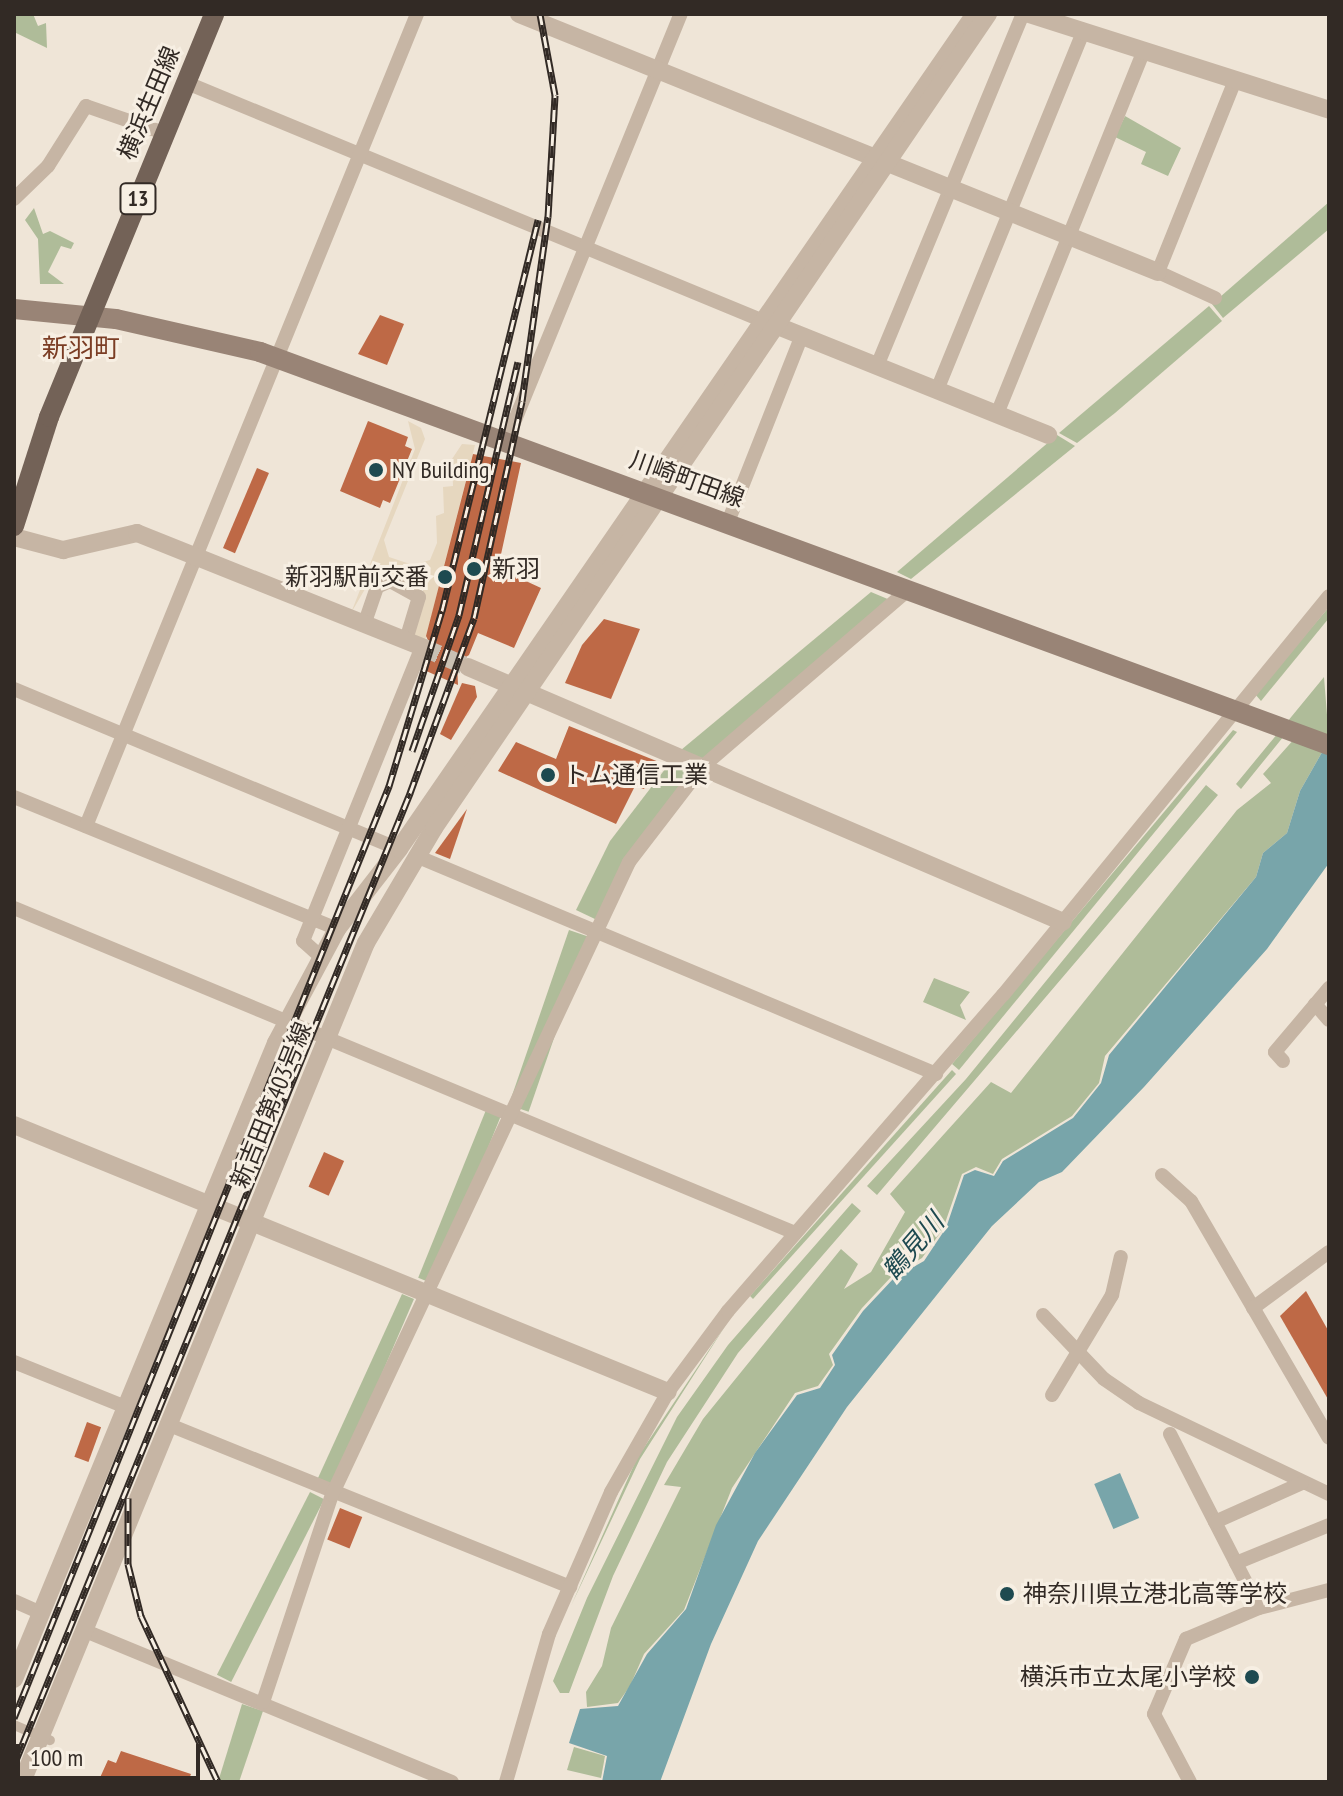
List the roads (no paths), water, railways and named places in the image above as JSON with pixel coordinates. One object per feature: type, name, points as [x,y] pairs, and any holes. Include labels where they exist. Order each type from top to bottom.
[{"type":"main road","name":"横浜生田線","points":[[14,526],[90,315],[214,14]]},
{"type":"main road","name":"川崎町田線","points":[[14,309],[90,315],[277,358],[643,490],[1329,745]]},
{"type":"street","points":[[86,826],[417,14]]},
{"type":"street","points":[[519,14],[1158,272],[1215,298]]},
{"type":"street","points":[[506,442],[681,14]]},
{"type":"street","name":"新吉田第403号線","points":[[22,1782],[324,1037],[408,852],[510,687],[643,490],[872,157],[975,14]]},
{"type":"street","name":"新吉田第403号線","points":[[14,1679],[288,1022],[337,929],[408,852],[528,695],[891,164],[988,14]]},
{"type":"street","points":[[877,366],[1026,14],[1329,110]]},
{"type":"street","points":[[937,390],[1083,32]]},
{"type":"street","points":[[997,414],[1144,51]]},
{"type":"street","points":[[1158,272],[1235,80]]},
{"type":"street","points":[[187,83],[761,320]]},
{"type":"street","points":[[14,199],[48,166],[86,106],[164,133]]},
{"type":"street","points":[[780,327],[1048,435]]},
{"type":"street","points":[[728,522],[802,335]]},
{"type":"street","points":[[14,526],[63,550],[137,533],[414,644]]},
{"type":"street","points":[[321,957],[303,941],[348,828],[414,644],[419,597],[390,581],[377,587],[364,625]]},
{"type":"street","points":[[263,1702],[332,1495],[629,862],[701,768],[909,589]]},
{"type":"street","points":[[506,1782],[539,1662],[570,1587],[611,1492],[668,1392],[795,1233],[936,1074],[1063,922],[1232,710],[1329,596]]},
{"type":"street","points":[[468,667],[1063,922]]},
{"type":"street","points":[[14,689],[936,1074]]},
{"type":"street","points":[[14,797],[337,929]]},
{"type":"street","points":[[14,908],[795,1233]]},
{"type":"street","points":[[1283,1061],[1275,1052],[1329,988]]},
{"type":"street","points":[[1315,1004],[1329,1020]]},
{"type":"street","points":[[14,1125],[668,1392]]},
{"type":"street","points":[[1162,1175],[1191,1201],[1329,1438]]},
{"type":"street","points":[[1253,1308],[1329,1252]]},
{"type":"street","points":[[1052,1395],[1079,1356],[1112,1295],[1121,1257]]},
{"type":"street","points":[[1043,1315],[1079,1356],[1139,1403],[1329,1494]]},
{"type":"street","points":[[14,1362],[126,1407]]},
{"type":"street","points":[[167,1424],[332,1495],[570,1587]]},
{"type":"street","points":[[1170,1434],[1259,1608]]},
{"type":"street","points":[[1215,1522],[1302,1483]]},
{"type":"street","points":[[1236,1563],[1329,1525]]},
{"type":"street","points":[[1190,1782],[1154,1714],[1186,1639],[1259,1608],[1329,1590]]},
{"type":"street","points":[[14,1601],[41,1613]]},
{"type":"street","points":[[83,1630],[452,1782]]},
{"type":"street","points":[[14,1725],[50,1740]]},
{"type":"water","points":[[1329,740],[1329,863],[1267,949],[1144,1087],[1062,1172],[1039,1182],[992,1226],[847,1407],[758,1541],[711,1644],[660,1782],[602,1782],[607,1756],[569,1743],[580,1709],[618,1706],[647,1654],[686,1609],[716,1525],[755,1453],[797,1395],[820,1388],[835,1365],[832,1355],[863,1311],[894,1278],[924,1261],[946,1228],[964,1175],[975,1170],[994,1176],[1003,1161],[1073,1118],[1101,1083],[1109,1055],[1256,877],[1263,853],[1287,833],[1300,791]]},
{"type":"water","points":[[1120,1473],[1139,1518],[1113,1529],[1094,1484]]},
{"type":"tunnel","points":[[422,647],[468,667]]},
{"type":"railway","points":[[14,1765],[410,793],[474,618],[522,401],[548,217],[555,95],[540,14]]},
{"type":"railway","points":[[14,1718],[389,786],[442,611],[538,220]]},
{"type":"railway","points":[[412,751],[459,615],[518,362]]},
{"type":"railway","points":[[128,1498],[128,1564],[141,1616],[218,1782]]},
{"type":"place","name":"NY Building","points":[[376,470]]},
{"type":"place","name":"新羽","points":[[474,569]]},
{"type":"place","name":"新羽駅前交番","points":[[445,577]]},
{"type":"place","name":"トム通信工業","points":[[548,775]]},
{"type":"place","name":"神奈川県立港北高等学校","points":[[1007,1594]]},
{"type":"place","name":"横浜市立太尾小学校","points":[[1252,1677]]},
{"type":"district","name":"新羽町","points":[[81,348]]},
{"type":"water label","name":"鶴見川","points":[[913,1246]]}]
